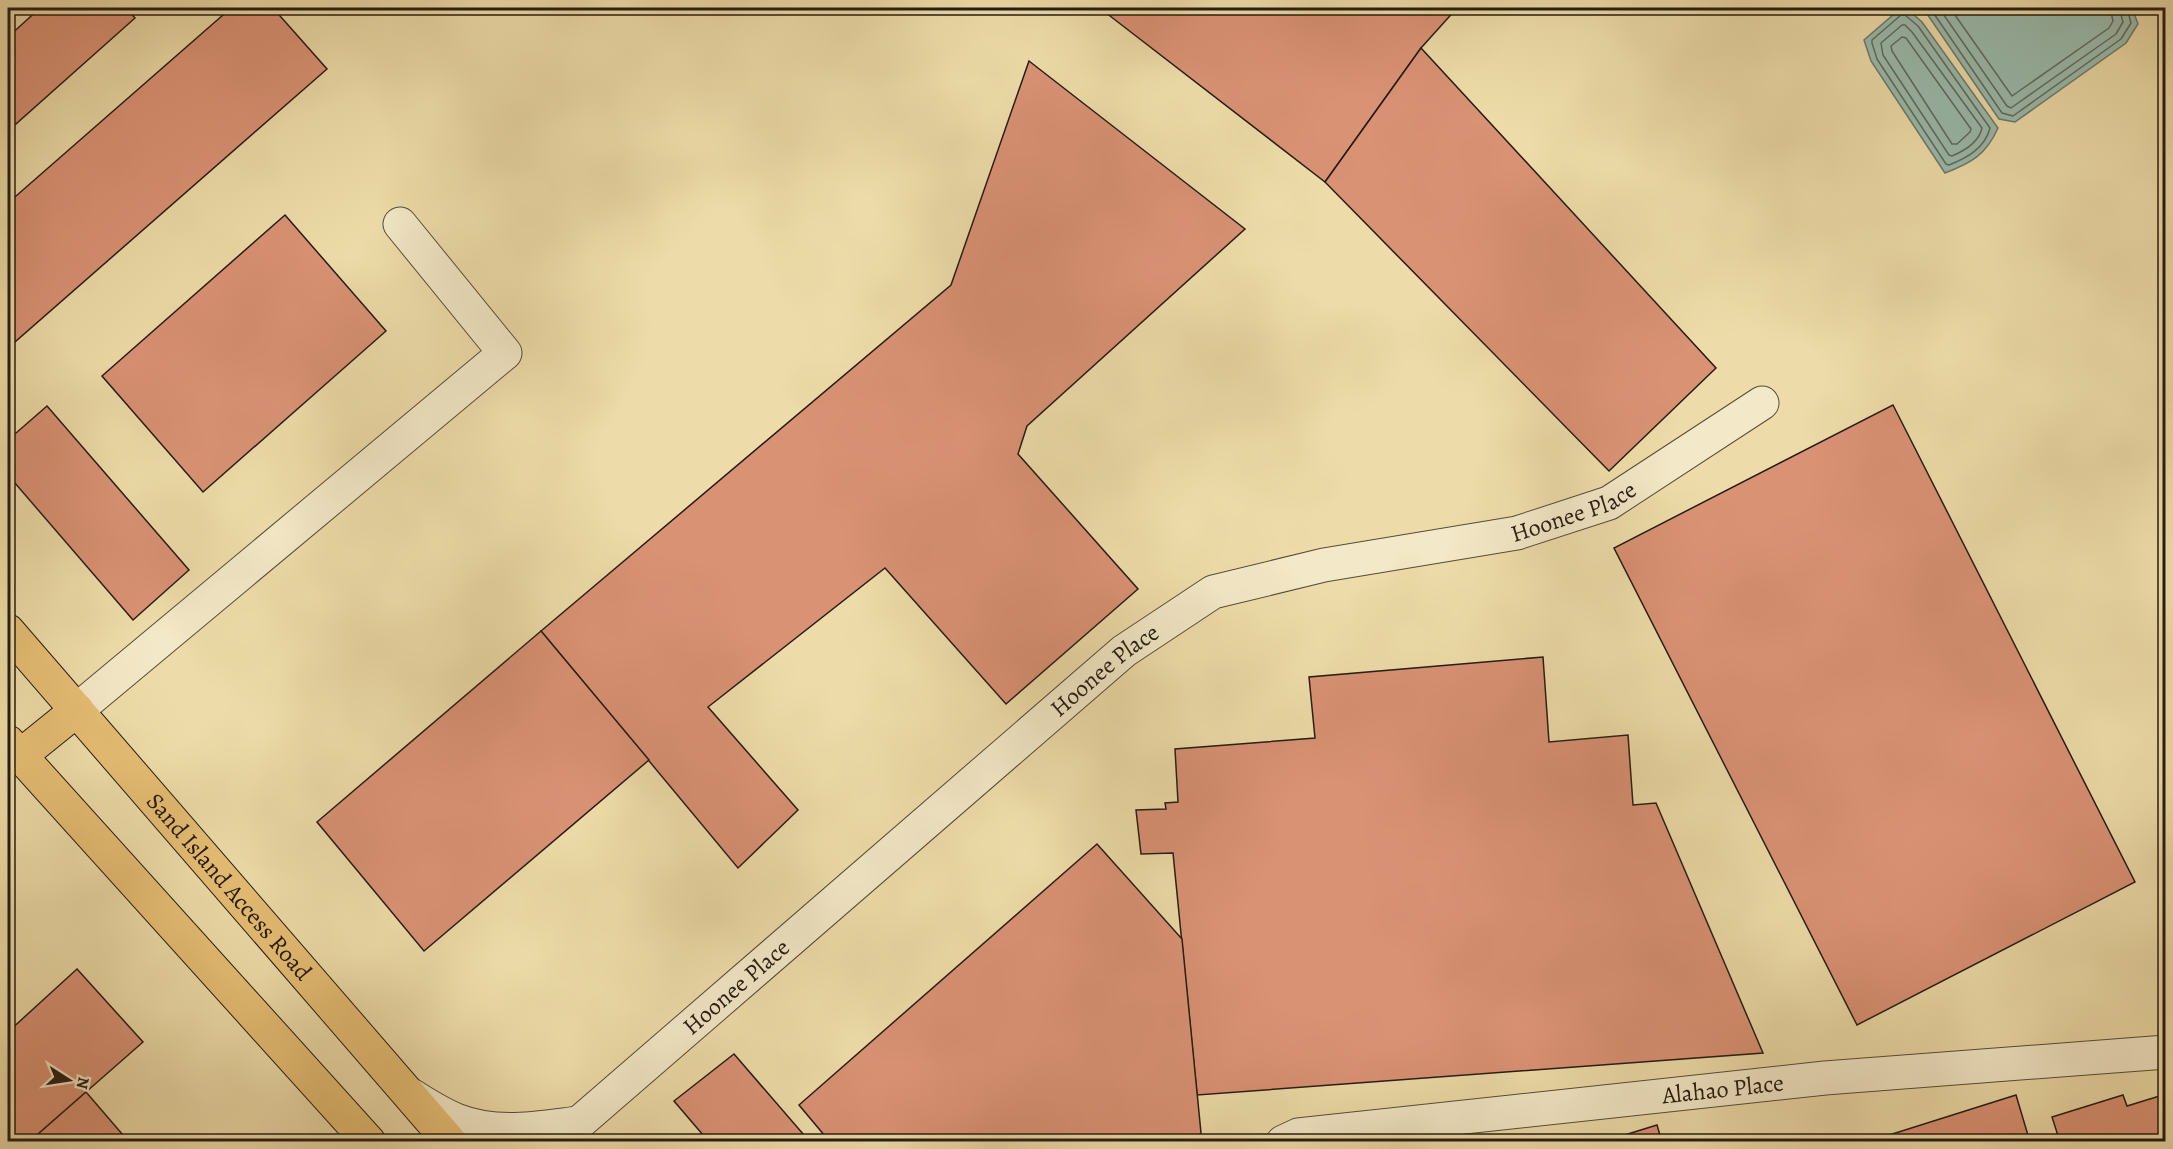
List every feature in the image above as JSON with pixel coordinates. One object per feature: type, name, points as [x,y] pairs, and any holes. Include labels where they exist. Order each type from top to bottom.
[{"type":"main road","name":"Sand Island Access Road","points":[[8,631],[450,1142]]},
{"type":"main road","points":[[77,710],[14,749],[369,1142]]},
{"type":"street","points":[[77,710],[506,353],[400,224]]},
{"type":"street","name":"Hoonee Place","points":[[569,1136],[1124,651],[1213,592],[1323,565],[1517,533],[1609,503],[1762,403]]},
{"type":"street","name":"Alahao Place","points":[[1283,1142],[1298,1135],[1825,1078],[2166,1053]]},
{"type":"street","points":[[410,1095],[457,1121],[514,1131],[569,1136]]},
{"type":"water","points":[[1901,8],[1906,8],[1922,22],[1998,128],[1988,145],[1977,157],[1945,173],[1871,61],[1864,40]]},
{"type":"water","points":[[1923,8],[2132,8],[2138,24],[2126,43],[2015,122],[1999,119]]},
{"type":"building","points":[[40,8],[126,8],[135,18],[8,131],[8,37]]},
{"type":"building","points":[[231,8],[273,8],[327,69],[8,348],[8,203]]},
{"type":"building","points":[[1102,8],[1457,8],[1421,48],[1325,182]]},
{"type":"building","points":[[1421,48],[1716,368],[1609,471],[1325,182]]},
{"type":"building","points":[[1029,61],[1245,229],[1027,426],[1018,454],[1138,589],[1006,704],[885,568],[708,707],[798,810],[738,868],[541,631],[951,285]]},
{"type":"building","points":[[285,215],[386,331],[203,492],[102,376]]},
{"type":"building","points":[[1893,405],[2135,882],[1857,1025],[1614,548]]},
{"type":"building","points":[[47,406],[189,570],[133,620],[8,475],[8,440]]},
{"type":"building","points":[[541,631],[649,760],[424,951],[317,822]]},
{"type":"building","points":[[1543,657],[1549,742],[1628,735],[1633,805],[1656,803],[1763,1053],[1197,1095],[1173,853],[1141,854],[1136,810],[1166,809],[1165,803],[1178,802],[1175,749],[1315,738],[1309,677]]},
{"type":"building","points":[[1097,844],[1182,939],[1201,1133],[1191,1142],[830,1142],[799,1105]]},
{"type":"building","points":[[77,969],[143,1042],[29,1142],[8,1142],[8,1032]]},
{"type":"building","points":[[734,1054],[810,1142],[709,1142],[674,1101]]},
{"type":"building","points":[[86,1092],[129,1142],[29,1142]]},
{"type":"building","points":[[2166,1094],[2166,1142],[2060,1142],[2052,1117],[2123,1095],[2127,1106]]},
{"type":"building","points":[[2016,1095],[2030,1142],[1867,1142]]},
{"type":"building","points":[[1657,1125],[1662,1142],[1602,1142]]}]
